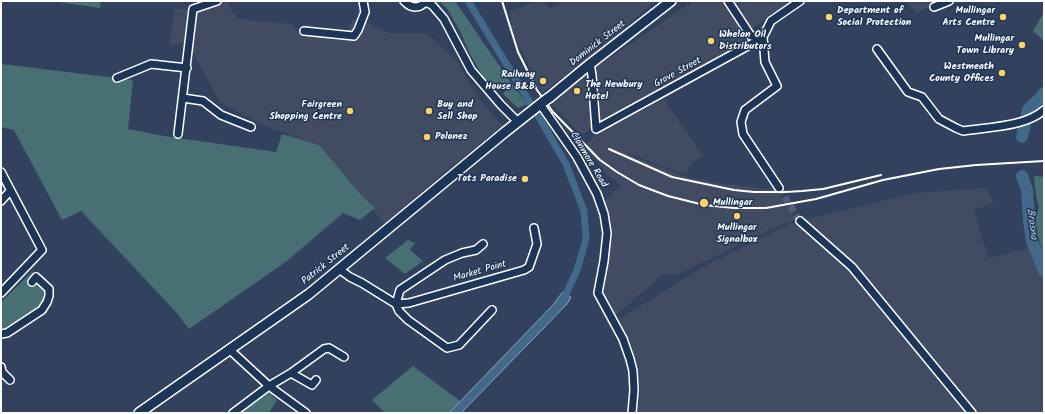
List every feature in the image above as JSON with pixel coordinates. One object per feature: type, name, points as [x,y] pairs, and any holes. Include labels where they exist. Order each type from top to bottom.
[{"type":"main road","name":"Dominick Street","points":[[518,122],[671,1]]},
{"type":"main road","name":"Patrick Street","points":[[139,413],[309,294],[518,122]]},
{"type":"street","points":[[178,134],[194,9],[217,1]]},
{"type":"street","points":[[304,31],[354,36],[358,30],[364,12],[363,1]]},
{"type":"street","points":[[404,1],[414,7],[419,7],[426,2],[432,5],[444,18],[471,70],[501,105],[518,122]]},
{"type":"street","points":[[728,1],[751,36],[763,36]]},
{"type":"street","points":[[778,188],[743,134],[741,122],[745,110],[778,86],[765,62],[763,36],[771,21],[800,1]]},
{"type":"street","points":[[934,7],[949,1]]},
{"type":"street","name":"Grove Street","points":[[590,64],[596,129],[755,42],[763,36]]},
{"type":"street","points":[[877,49],[908,92],[922,97],[939,119],[963,131],[1014,124],[1042,112]]},
{"type":"street","points":[[117,78],[151,64],[187,68]]},
{"type":"street","points":[[183,98],[203,102],[221,115],[251,127]]},
{"type":"street","name":"Clonmore Road","points":[[543,102],[577,157],[597,194],[604,214],[607,233],[598,293],[623,339],[630,359],[633,371],[634,390],[632,413]]},
{"type":"street","points":[[1,172],[42,250],[1,293]]},
{"type":"street","points":[[1,201],[10,191]]},
{"type":"street","points":[[800,221],[852,267],[972,413]]},
{"type":"street","name":"Market Point","points":[[396,304],[408,303],[524,270],[529,267],[537,244],[534,228]]},
{"type":"street","points":[[396,304],[400,290],[445,260],[462,253],[476,250],[483,244]]},
{"type":"street","points":[[339,269],[396,304],[399,311],[408,320],[447,348],[459,345],[492,310]]},
{"type":"street","points":[[1,334],[7,333],[26,321],[42,310],[45,306],[49,296],[49,289],[36,277],[32,282]]},
{"type":"street","points":[[233,413],[269,386],[291,373],[324,349],[329,348],[344,356]]},
{"type":"street","points":[[229,349],[269,386],[306,413]]},
{"type":"street","points":[[1,367],[2,372],[10,380]]},
{"type":"street","points":[[291,373],[312,385],[316,380]]},
{"type":"shaded area","points":[[202,1],[229,1],[230,9],[238,19],[293,24],[297,32],[348,30],[353,19],[366,22],[389,33],[427,33],[456,61],[480,100],[503,126],[441,175],[397,214],[384,223],[319,146],[277,130],[281,109],[276,131],[220,103],[193,52],[186,43],[169,45],[175,8],[187,9]]},
{"type":"shaded area","points":[[537,1],[543,1],[551,9],[561,1],[655,1],[591,56],[542,93],[522,51],[518,46],[512,28],[510,11]]},
{"type":"shaded area","points":[[694,1],[791,1],[751,30],[751,42],[581,135],[550,102],[596,67]]},
{"type":"shaded area","points":[[906,1],[942,1],[917,13]]},
{"type":"shaded area","points":[[664,99],[703,156],[691,163],[686,175],[626,152],[634,157],[687,177],[717,183],[765,189],[774,188],[796,219],[758,235],[679,274],[662,275],[615,316],[603,293],[610,245],[610,219],[604,202],[621,185],[606,174],[598,162],[582,149],[596,134]]},
{"type":"shaded area","points":[[986,188],[994,203],[974,210],[988,258],[1030,248],[1044,282],[1044,413],[638,413],[640,392],[638,371],[632,345],[618,320],[703,267],[792,223],[914,193]]},
{"type":"shaded area","points":[[563,292],[571,297],[567,304],[461,413],[449,413],[553,305]]},
{"type":"green space","points":[[51,1],[101,1],[100,8]]},
{"type":"green space","points":[[440,1],[455,1],[527,104],[518,108],[503,94],[507,89],[502,85],[498,90],[483,77],[448,10]]},
{"type":"green space","points":[[1044,12],[1044,41],[1033,31]]},
{"type":"green space","points":[[1,64],[133,80],[128,129],[164,136],[276,152],[282,134],[319,145],[362,196],[375,208],[360,220],[343,213],[287,261],[189,329],[176,312],[81,211],[62,220],[14,130],[1,127]]},
{"type":"green space","points":[[1034,176],[1044,177],[1044,255],[1034,224],[1039,207],[1036,196]]},
{"type":"green space","points":[[408,240],[415,243],[410,250],[423,261],[405,274],[385,258]]},
{"type":"green space","points":[[32,272],[46,293],[40,308],[1,330],[1,302]]},
{"type":"green space","points":[[413,366],[460,401],[449,413],[385,413],[372,400]]},
{"type":"green space","points":[[267,391],[277,400],[269,413],[239,413]]},
{"type":"waterway","points":[[468,1],[566,164],[584,211],[586,239],[577,270],[566,294],[561,301]]},
{"type":"waterway","name":"Brosna","points":[[1022,137],[1028,110],[1044,93]]},
{"type":"waterway","name":"Brosna","points":[[1022,176],[1027,190],[1032,241],[1044,271]]},
{"type":"tunnel","points":[[779,188],[800,221]]},
{"type":"railway","points":[[502,1],[518,52],[537,90],[553,112],[600,160],[639,185],[668,196],[704,205],[734,208],[766,208],[816,199],[883,180],[939,169],[1044,161]]},
{"type":"railway","points":[[609,149],[672,177],[734,190],[754,192],[786,192],[823,189],[881,175]]},
{"type":"place","name":"Department of Social Protection","points":[[829,17]]},
{"type":"place","name":"Mullingar Arts Centre","points":[[1003,17]]},
{"type":"place","name":"Whelan Oil Distributors","points":[[711,41]]},
{"type":"place","name":"Mullingar Town Library","points":[[1022,45]]},
{"type":"place","name":"Westmeath County Offices","points":[[1002,73]]},
{"type":"place","name":"Railway House B&B","points":[[543,81]]},
{"type":"place","name":"The Newbury Hotel","points":[[577,91]]},
{"type":"place","name":"Fairgreen Shopping Centre","points":[[350,111]]},
{"type":"place","name":"Buy and Sell Shop","points":[[429,111]]},
{"type":"place","name":"Polonez","points":[[427,137]]},
{"type":"place","name":"Tots Paradise","points":[[525,179]]},
{"type":"place","name":"Mullingar","points":[[704,203]]},
{"type":"place","name":"Mullingar Signalbox","points":[[737,216]]}]
